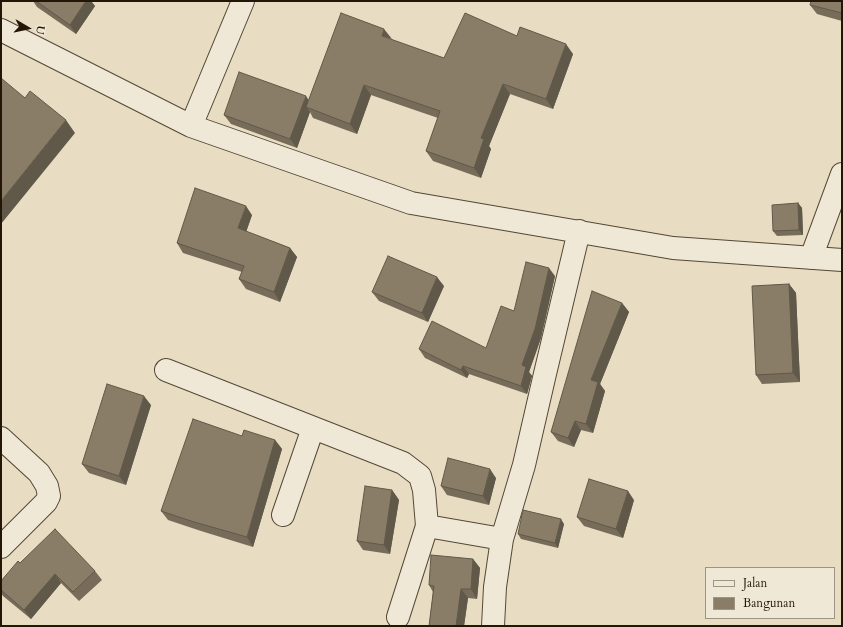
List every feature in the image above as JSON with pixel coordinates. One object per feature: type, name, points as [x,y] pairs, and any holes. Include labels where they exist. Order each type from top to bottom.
[{"type":"street","points":[[191,126],[243,1]]},
{"type":"street","points":[[1,30],[191,126],[411,203],[673,248],[842,260]]},
{"type":"street","points":[[811,258],[842,174]]},
{"type":"street","points":[[492,626],[495,586],[502,539],[524,466],[579,231]]},
{"type":"street","points":[[166,370],[403,463],[420,476],[424,490],[427,526],[398,617]]},
{"type":"street","points":[[282,515],[313,428]]},
{"type":"street","points":[[1,438],[38,472],[47,486],[49,496],[46,502],[1,547]]},
{"type":"street","points":[[427,526],[502,539]]},
{"type":"building","points":[[36,1],[86,1],[70,25]]},
{"type":"building","points":[[811,1],[842,1],[842,13],[810,5]]},
{"type":"building","points":[[341,13],[384,29],[382,36],[444,58],[465,13],[517,36],[520,27],[566,44],[546,99],[503,84],[481,138],[484,139],[474,168],[426,151],[440,111],[364,85],[350,124],[306,107]]},
{"type":"building","points":[[239,72],[306,96],[290,139],[224,115]]},
{"type":"building","points":[[1,78],[25,98],[30,91],[66,120],[1,201]]},
{"type":"building","points":[[195,188],[246,206],[238,228],[290,248],[274,292],[239,279],[244,266],[177,243]]},
{"type":"building","points":[[798,203],[799,230],[773,231],[772,205]]},
{"type":"building","points":[[388,256],[437,277],[422,313],[372,292]]},
{"type":"building","points":[[526,262],[549,268],[535,329],[522,365],[526,367],[521,386],[463,366],[461,370],[419,349],[432,321],[486,348],[501,306],[514,311]]},
{"type":"building","points":[[789,284],[793,373],[756,375],[752,286]]},
{"type":"building","points":[[592,291],[622,303],[591,380],[598,382],[586,424],[575,421],[568,438],[551,432]]},
{"type":"building","points":[[107,384],[144,396],[119,476],[82,464]]},
{"type":"building","points":[[193,419],[242,436],[244,430],[275,440],[247,537],[161,511]]},
{"type":"building","points":[[448,458],[490,469],[483,496],[441,486]]},
{"type":"building","points":[[589,479],[628,491],[616,529],[577,517]]},
{"type":"building","points":[[365,486],[392,490],[384,545],[357,541]]},
{"type":"building","points":[[523,510],[561,519],[555,543],[518,534]]},
{"type":"building","points":[[55,529],[95,571],[73,592],[55,574],[24,610],[1,590],[1,581],[18,561],[20,563]]},
{"type":"building","points":[[431,555],[473,559],[471,589],[461,589],[456,626],[429,626],[434,586],[429,585]]}]
